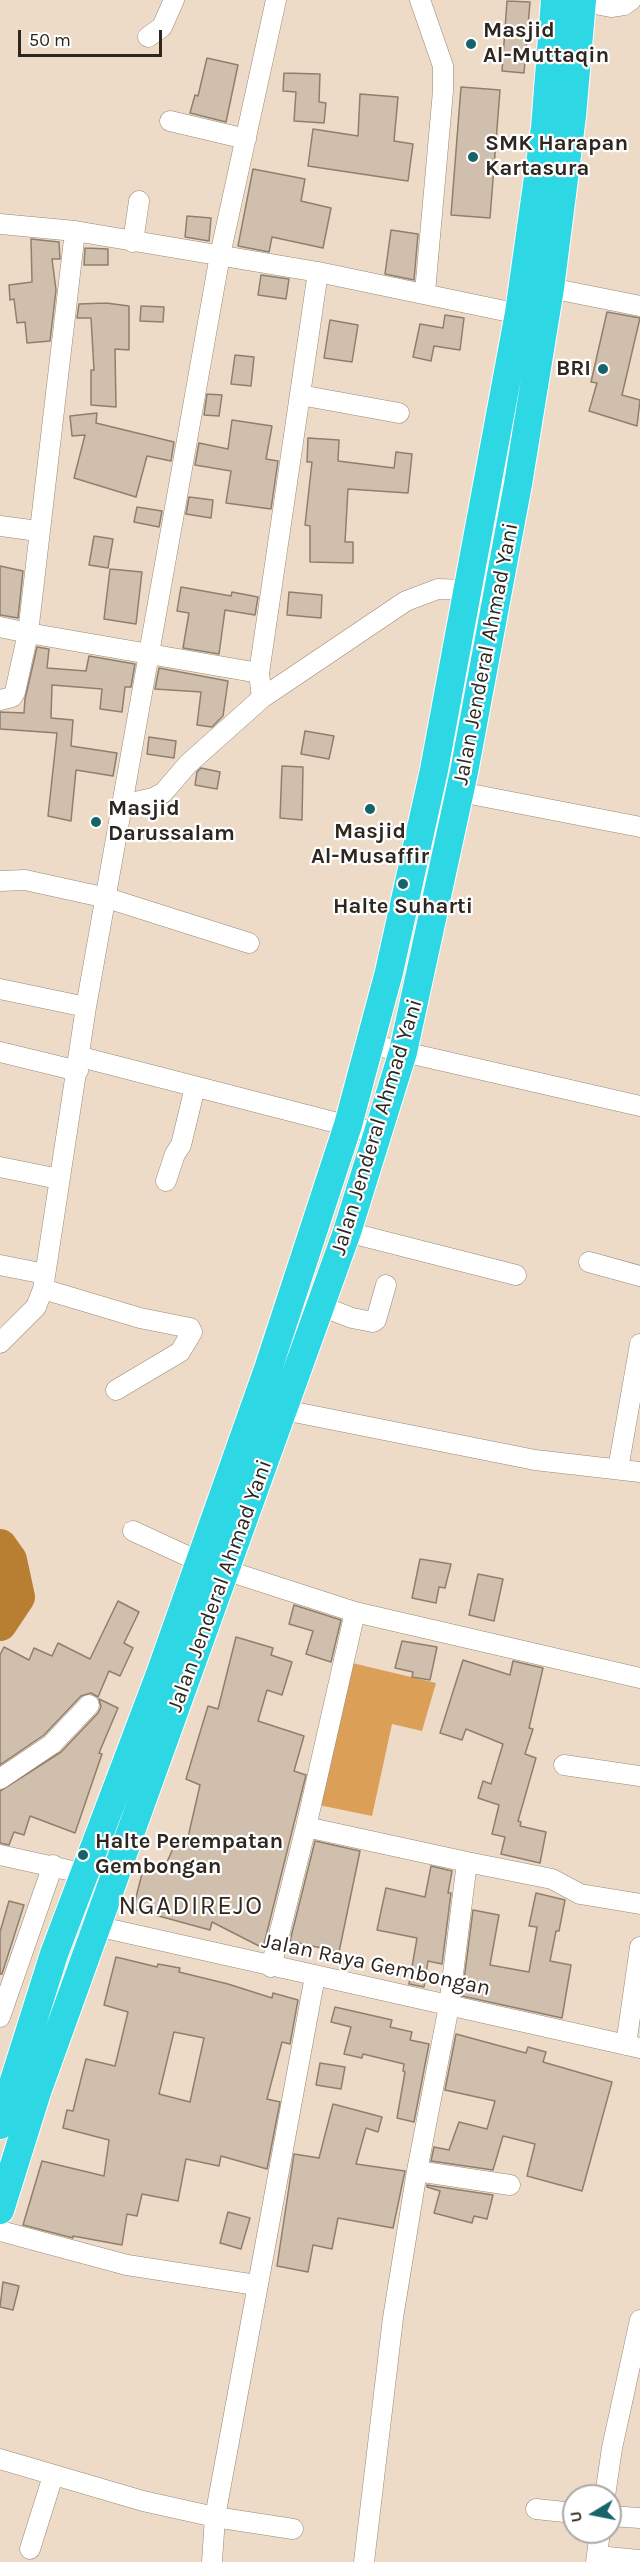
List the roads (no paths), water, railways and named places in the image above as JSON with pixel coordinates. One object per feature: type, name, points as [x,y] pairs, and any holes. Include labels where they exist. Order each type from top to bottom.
[{"type":"highway","name":"Jalan Jenderal Ahmad Yani","points":[[0,2210],[38,2092],[347,1232],[380,1134],[404,1052],[459,792],[537,285],[545,128],[573,0]]},
{"type":"highway","name":"Jalan Jenderal Ahmad Yani","points":[[0,2125],[54,1954],[160,1674],[198,1561],[267,1372],[348,1125],[389,972],[422,827],[467,590],[532,317]]},
{"type":"street","points":[[148,37],[162,27],[174,0]]},
{"type":"street","points":[[0,1343],[36,1306],[44,1281],[86,1007],[220,255],[276,0]]},
{"type":"street","points":[[420,0],[443,66],[443,90],[425,292]]},
{"type":"street","points":[[573,0],[611,8],[624,5],[631,0]]},
{"type":"street","points":[[170,121],[246,139]]},
{"type":"street","points":[[133,242],[139,201]]},
{"type":"street","points":[[0,224],[75,231],[318,272],[425,292],[532,317]]},
{"type":"street","points":[[0,700],[12,697],[15,692],[28,633],[38,531],[75,231]]},
{"type":"street","points":[[262,698],[259,673],[318,272]]},
{"type":"street","points":[[537,285],[640,306]]},
{"type":"street","points":[[300,395],[399,413]]},
{"type":"street","points":[[0,526],[38,531]]},
{"type":"street","points":[[122,805],[153,798],[163,793],[188,764],[262,698],[419,594],[438,589],[467,590]]},
{"type":"street","points":[[0,627],[259,673]]},
{"type":"street","points":[[459,792],[640,827]]},
{"type":"street","points":[[0,881],[25,880],[107,898],[249,943]]},
{"type":"street","points":[[0,989],[86,1007]]},
{"type":"street","points":[[369,1044],[640,1106]]},
{"type":"street","points":[[0,1052],[79,1064],[195,1087],[380,1134]]},
{"type":"street","points":[[166,1181],[175,1154],[181,1145],[195,1087]]},
{"type":"street","points":[[0,1167],[58,1179]]},
{"type":"street","points":[[347,1232],[516,1275]]},
{"type":"street","points":[[589,1262],[640,1276]]},
{"type":"street","points":[[0,1265],[140,1317],[190,1328],[192,1332],[180,1352],[116,1390]]},
{"type":"street","points":[[321,1306],[352,1318],[373,1322],[376,1320],[386,1285]]},
{"type":"street","points":[[618,1469],[640,1344]]},
{"type":"street","points":[[284,1410],[465,1448],[535,1460],[640,1472]]},
{"type":"street","points":[[133,1531],[198,1561]]},
{"type":"street","points":[[225,1570],[355,1612],[640,1678]]},
{"type":"street","points":[[271,1967],[306,1827],[355,1612]]},
{"type":"street","points":[[0,1779],[52,1744],[89,1705]]},
{"type":"street","points":[[564,1766],[640,1776]]},
{"type":"street","points":[[306,1827],[552,1879],[580,1894],[640,1904]]},
{"type":"street","points":[[0,1855],[53,1865],[115,1882]]},
{"type":"street","points":[[364,2562],[393,2318],[417,2171],[449,2006],[467,1862]]},
{"type":"street","points":[[1,2010],[53,1865]]},
{"type":"street","name":"Jalan Raya Gembongan","points":[[69,1916],[97,1928],[633,2047]]},
{"type":"street","points":[[633,2047],[640,1947]]},
{"type":"street","points":[[212,2562],[215,2517],[256,2285],[315,1976]]},
{"type":"street","points":[[417,2171],[510,2185]]},
{"type":"street","points":[[0,2231],[127,2265],[256,2285]]},
{"type":"street","points":[[607,2484],[612,2448],[640,2320]]},
{"type":"street","points":[[0,2459],[143,2501],[215,2517],[293,2529]]},
{"type":"street","points":[[30,2548],[52,2476]]},
{"type":"street","points":[[536,2509],[562,2511]]},
{"type":"street","points":[[622,2517],[640,2518]]},
{"type":"street","points":[[598,2544],[596,2559],[640,2560]]},
{"type":"waterway","points":[[0,1546],[10,1560],[18,1597],[0,1624]]},
{"type":"place","name":"Masjid Al-Muttaqin","points":[[471,44]]},
{"type":"place","name":"SMK Harapan Kartasura","points":[[473,157]]},
{"type":"place","name":"BRI","points":[[603,369]]},
{"type":"place","name":"Masjid Al-Musaffir","points":[[370,809]]},
{"type":"place","name":"Masjid Darussalam","points":[[96,822]]},
{"type":"place","name":"Halte Suharti","points":[[403,884]]},
{"type":"place","name":"Halte Perempatan Gembongan","points":[[83,1855]]},
{"type":"district","name":"NGADIREJO","points":[[191,1907]]}]
